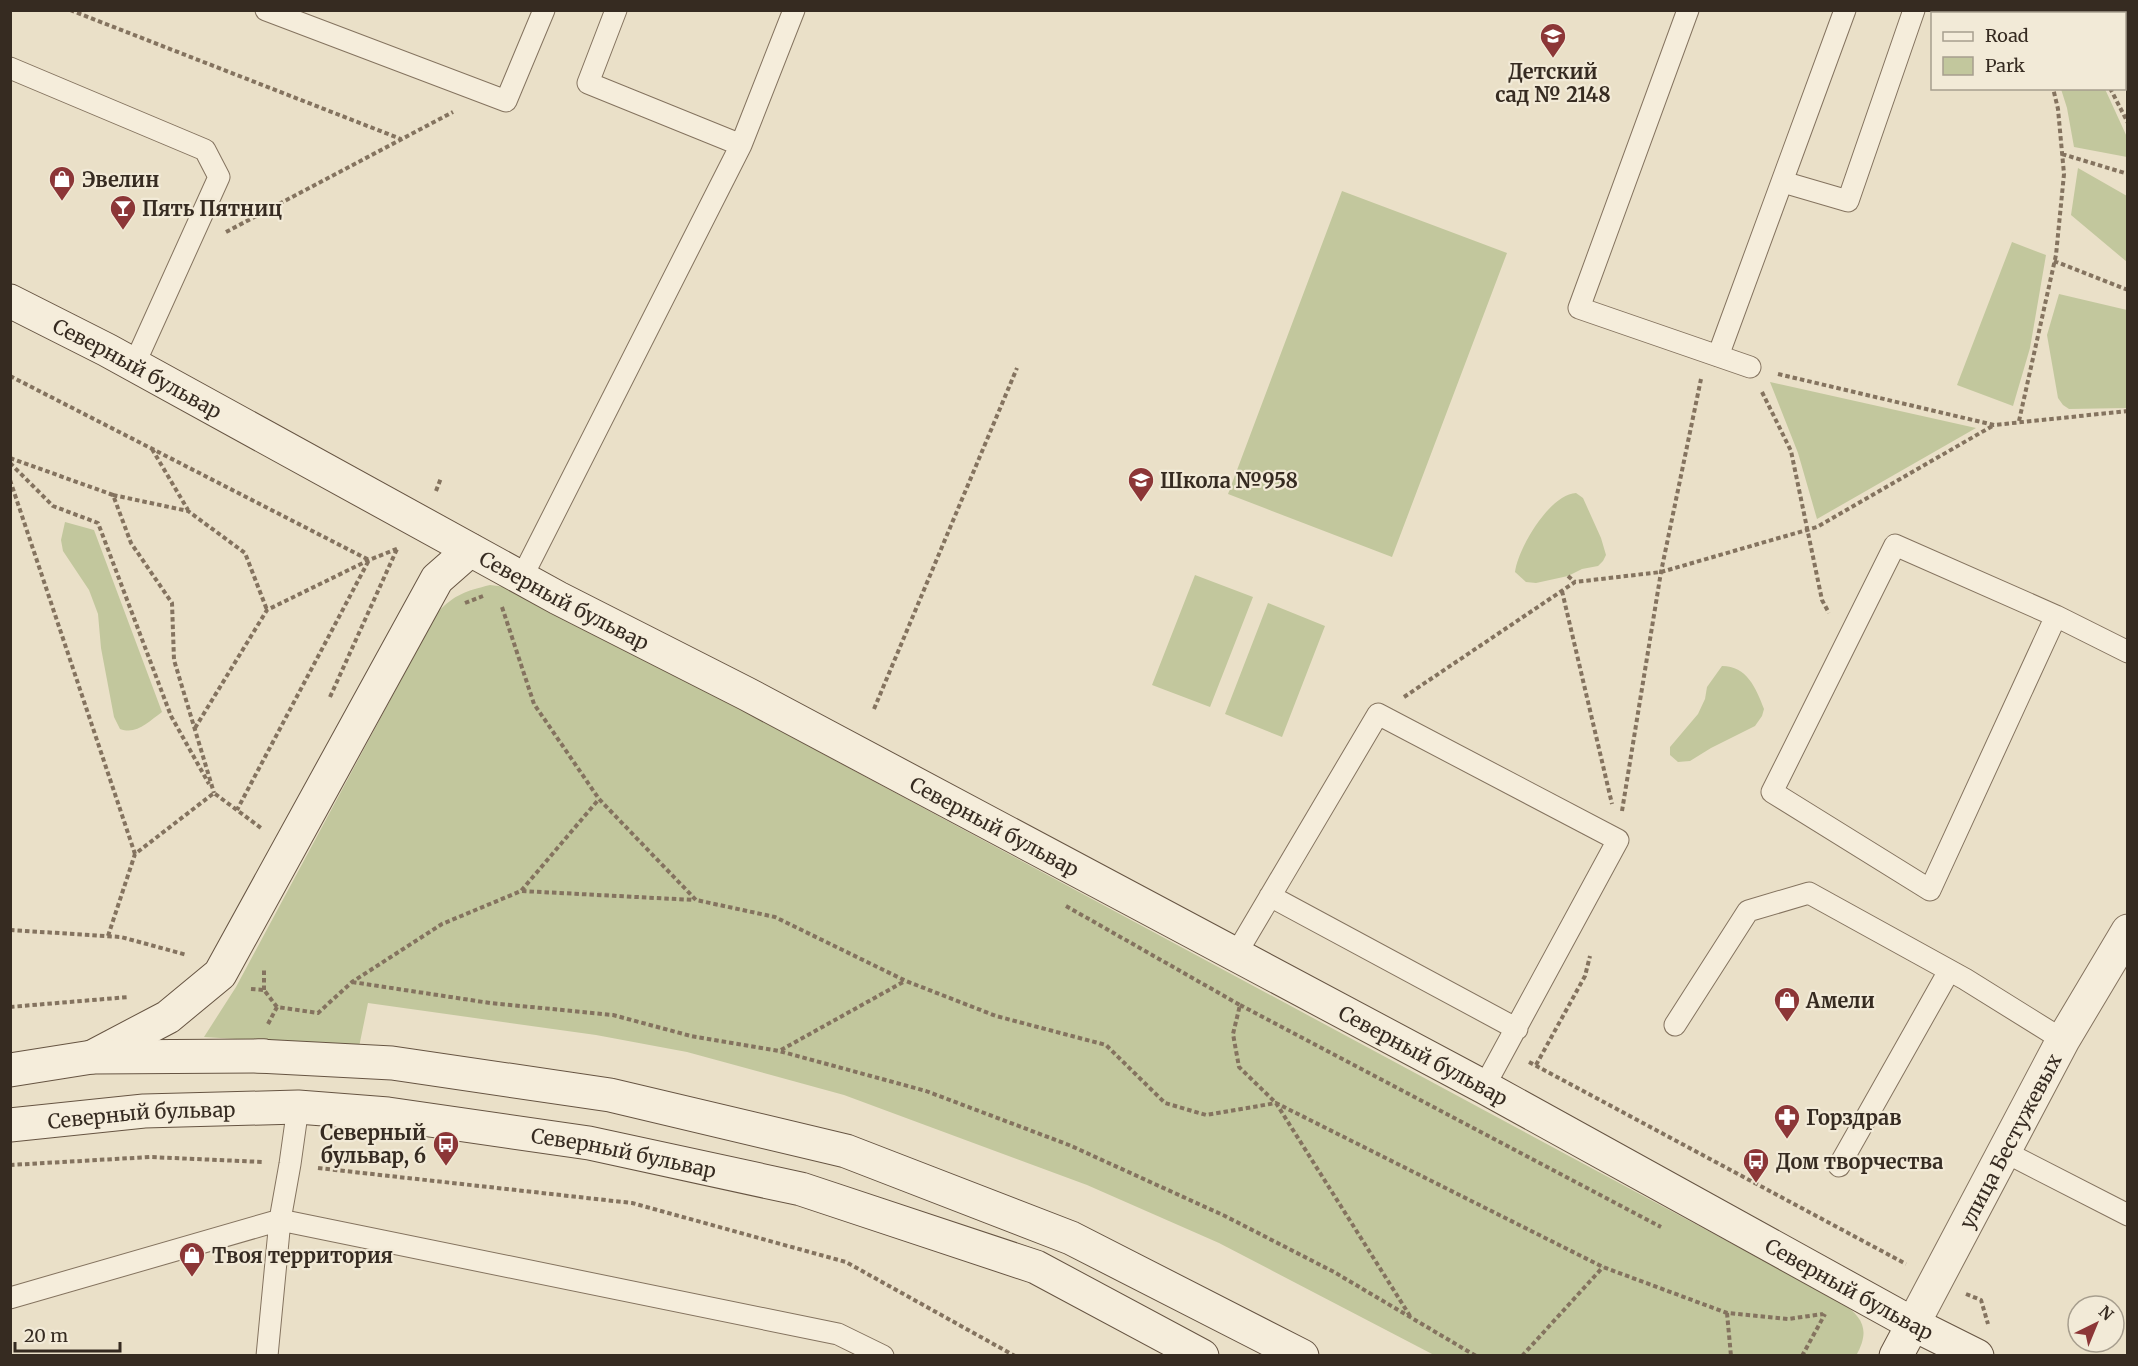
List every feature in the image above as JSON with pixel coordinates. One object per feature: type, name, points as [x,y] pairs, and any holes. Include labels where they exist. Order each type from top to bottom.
[{"type":"main road","name":"Северный бульвар","points":[[10,301],[134,365],[558,598],[747,694],[1484,1087],[1913,1324],[1973,1354]]},
{"type":"main road","points":[[92,1057],[168,1017],[220,974],[437,579],[470,550]]},
{"type":"main road","name":"улица Бестужевых","points":[[1896,1356],[2063,1040],[2127,931]]},
{"type":"main road","points":[[10,1070],[92,1057],[262,1048],[392,1063],[610,1095],[846,1151],[1071,1238],[1302,1356]]},
{"type":"main road","name":"Северный бульвар","points":[[10,1125],[144,1111],[298,1107],[388,1114],[589,1143],[801,1189],[1036,1267],[1202,1356]]},
{"type":"lane","points":[[266,10],[506,101],[544,10]]},
{"type":"lane","points":[[616,10],[588,83],[741,145]]},
{"type":"lane","points":[[522,577],[741,145],[794,10]]},
{"type":"lane","points":[[1688,10],[1579,308],[1750,367]]},
{"type":"lane","points":[[1713,354],[1783,182],[1845,10]]},
{"type":"lane","points":[[1783,182],[1848,201],[1914,10]]},
{"type":"lane","points":[[10,68],[205,150],[219,177],[134,365]]},
{"type":"lane","points":[[2056,616],[1930,890],[1772,792],[1895,545],[2056,616],[2127,652]]},
{"type":"lane","points":[[1236,954],[1378,714],[1618,840],[1484,1087]]},
{"type":"lane","points":[[1675,1025],[1748,911],[1809,893],[1948,971],[2063,1040]]},
{"type":"lane","points":[[1270,896],[1517,1029]]},
{"type":"lane","points":[[1839,1166],[1948,971]]},
{"type":"lane","points":[[267,1356],[280,1220],[298,1107]]},
{"type":"lane","points":[[2005,1152],[2127,1215]]},
{"type":"lane","points":[[10,1298],[280,1220],[838,1334],[883,1356]]},
{"type":"path","points":[[70,10],[401,139]]},
{"type":"path","points":[[2019,422],[2054,261],[2064,174],[2058,109],[2053,90]]},
{"type":"path","points":[[2111,90],[2127,123]]},
{"type":"path","points":[[186,253],[487,94]]},
{"type":"path","points":[[2062,154],[2127,174]]},
{"type":"path","points":[[2054,261],[2127,290]]},
{"type":"path","points":[[1661,572],[1713,354]]},
{"type":"path","points":[[1750,367],[1994,424],[2127,411]]},
{"type":"path","points":[[1750,367],[1791,451],[1822,600],[1846,643]]},
{"type":"path","points":[[874,709],[1017,368]]},
{"type":"path","points":[[10,376],[369,560]]},
{"type":"path","points":[[1378,714],[1575,582],[1661,572],[1817,527],[1994,424]]},
{"type":"path","points":[[152,449],[188,511],[245,553],[267,610]]},
{"type":"path","points":[[10,458],[113,495],[188,511]]},
{"type":"path","points":[[10,464],[53,506],[98,523],[171,716],[214,792],[267,833]]},
{"type":"path","points":[[10,480],[135,854]]},
{"type":"path","points":[[113,495],[131,543],[172,603],[174,660],[214,792]]},
{"type":"path","points":[[389,544],[398,549]]},
{"type":"path","points":[[194,728],[267,610],[369,560],[398,549]]},
{"type":"path","points":[[325,707],[398,549]]},
{"type":"path","points":[[237,810],[369,560]]},
{"type":"path","points":[[1568,576],[1575,582]]},
{"type":"path","points":[[1562,591],[1613,808]]},
{"type":"path","points":[[461,605],[480,596],[489,596]]},
{"type":"path","points":[[501,606],[534,704],[598,800],[696,900]]},
{"type":"path","points":[[108,936],[135,854],[214,792]]},
{"type":"path","points":[[521,891],[598,800]]},
{"type":"path","points":[[264,958],[264,990],[277,1007],[318,1013],[352,982],[442,924],[521,891],[696,900],[775,917],[906,981],[996,1016],[1106,1045],[1166,1104],[1206,1115],[1276,1103],[1603,1267],[1727,1313],[1788,1319],[1825,1314]]},
{"type":"path","points":[[1063,905],[1239,1005],[1668,1231]]},
{"type":"path","points":[[10,930],[121,937],[191,956]]},
{"type":"path","points":[[779,1051],[906,981]]},
{"type":"path","points":[[352,982],[490,1003],[613,1015],[691,1036],[779,1051],[926,1091],[1068,1144],[1235,1221],[1334,1272],[1476,1356]]},
{"type":"path","points":[[245,988],[264,990]]},
{"type":"path","points":[[10,1006],[140,996]]},
{"type":"path","points":[[1239,1005],[1233,1034],[1239,1067],[1276,1103],[1410,1316]]},
{"type":"path","points":[[262,1048],[277,1007]]},
{"type":"path","points":[[1504,1049],[1937,1280],[1981,1300],[1988,1323],[1973,1354]]},
{"type":"path","points":[[10,1165],[150,1156],[290,1164],[632,1203],[846,1262],[1015,1356]]},
{"type":"path","points":[[1522,1356],[1603,1267]]},
{"type":"path","points":[[1814,1308],[1825,1314]]},
{"type":"path","points":[[1727,1313],[1731,1356]]},
{"type":"path","points":[[1802,1356],[1825,1314]]},
{"type":"green space","points":[[2061,90],[2105,90],[2127,137],[2127,157],[2074,147]]},
{"type":"green space","points":[[2078,168],[2127,196],[2127,262],[2071,215]]},
{"type":"green space","points":[[1342,191],[1507,253],[1392,557],[1228,494]]},
{"type":"green space","points":[[2012,242],[2046,255],[2030,348],[2013,406],[1957,385]]},
{"type":"green space","points":[[2059,294],[2127,310],[2127,408],[2069,409],[2058,398],[2047,335]]},
{"type":"green space","points":[[1770,382],[1976,428],[1817,519],[1798,453]]},
{"type":"green space","points":[[1576,493],[1583,498],[1601,538],[1606,555],[1603,561],[1598,566],[1582,569],[1568,576],[1536,583],[1526,582],[1515,572],[1517,562],[1529,537],[1546,512],[1556,502]]},
{"type":"green space","points":[[65,522],[94,530],[162,712],[137,729],[120,729],[114,717],[101,648],[98,614],[89,590],[63,551],[61,540]]},
{"type":"green space","points":[[1195,575],[1253,597],[1210,707],[1152,685]]},
{"type":"green space","points":[[490,585],[515,588],[1842,1303],[1860,1320],[1864,1332],[1856,1356],[1434,1355],[1219,1243],[1087,1185],[844,1095],[687,1052],[596,1035],[368,1003],[359,1047],[204,1037],[236,987],[437,613],[461,594]]},
{"type":"green space","points":[[1268,603],[1325,626],[1282,737],[1225,714]]},
{"type":"green space","points":[[1722,666],[1738,670],[1749,680],[1758,693],[1764,709],[1762,716],[1755,726],[1690,761],[1678,762],[1670,755],[1670,747],[1698,714],[1705,699],[1707,687]]},
{"type":"place","name":"Детский сад № 2148","points":[[1553,59]]},
{"type":"place","name":"Эвелин","points":[[62,202]]},
{"type":"place","name":"Пять Пятниц","points":[[123,231]]},
{"type":"place","name":"Школа №958","points":[[1141,503]]},
{"type":"place","name":"Амели","points":[[1787,1023]]},
{"type":"place","name":"Горздрав","points":[[1787,1140]]},
{"type":"place","name":"Северный бульвар, 6","points":[[446,1167]]},
{"type":"place","name":"Дом творчества","points":[[1756,1184]]},
{"type":"place","name":"Твоя территория","points":[[192,1278]]}]
